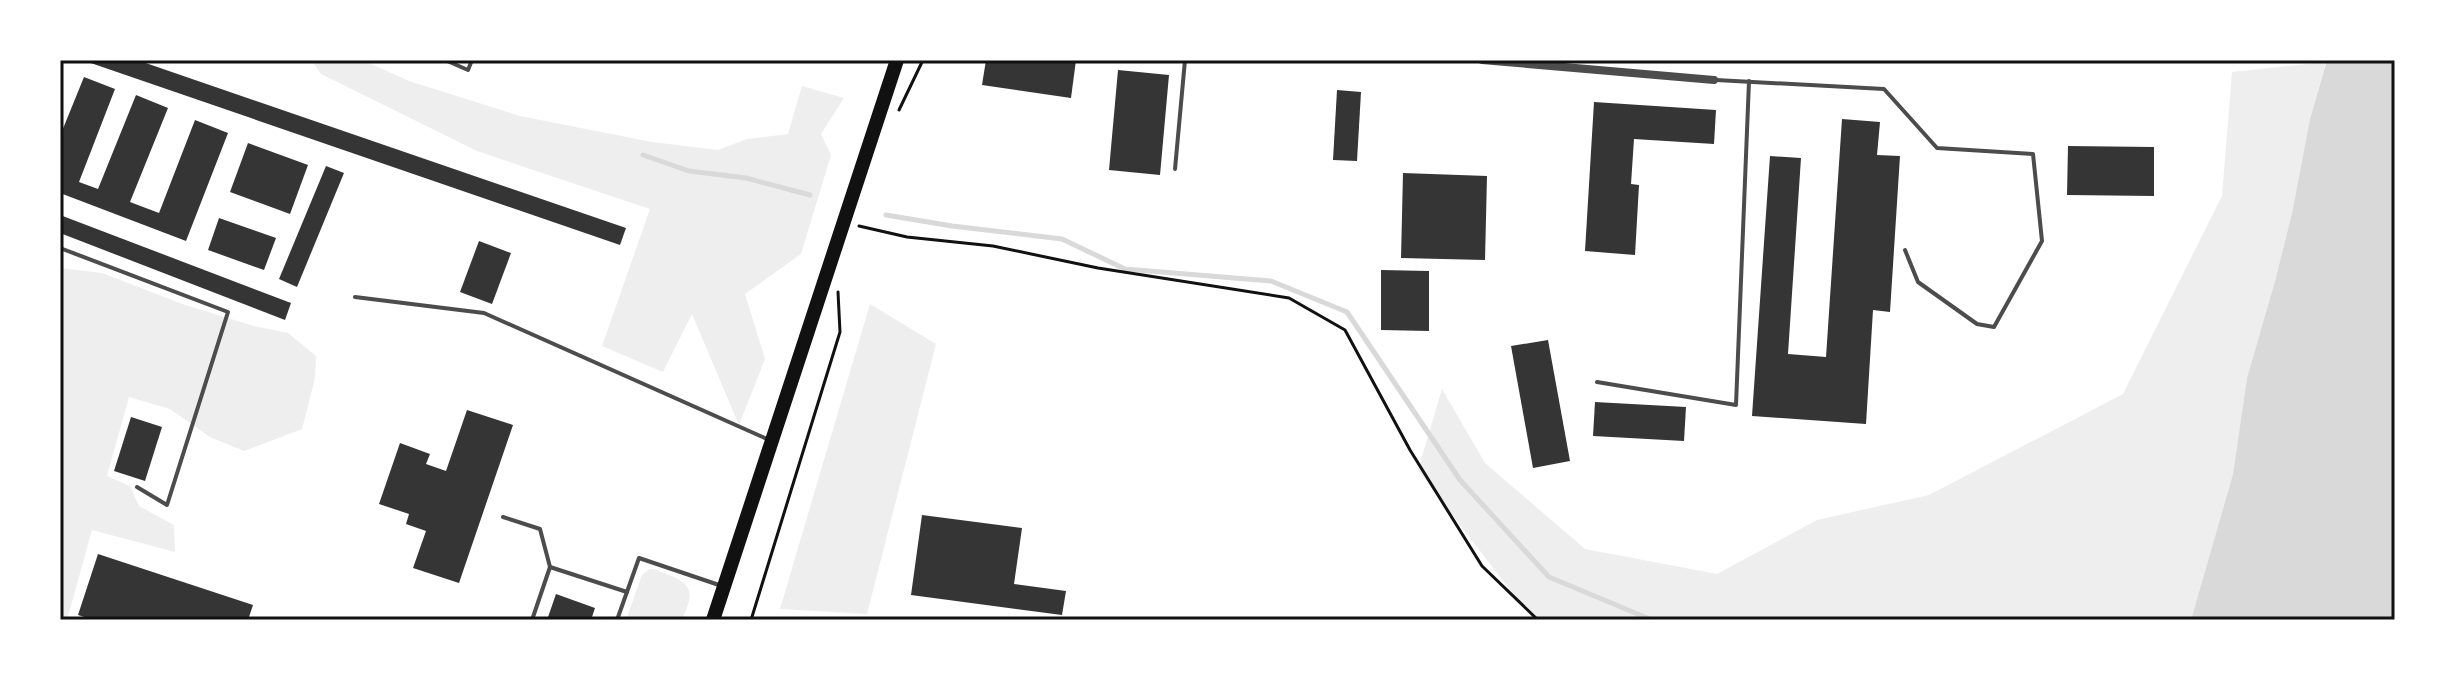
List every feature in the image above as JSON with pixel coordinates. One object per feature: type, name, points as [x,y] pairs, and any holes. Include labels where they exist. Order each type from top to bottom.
[{"type":"main road","points":[[713,620],[897,60]]},
{"type":"street","points":[[1482,60],[1714,80]]},
{"type":"lane","points":[[445,60],[468,70],[472,60]]},
{"type":"lane","points":[[1175,169],[1185,60]]},
{"type":"lane","points":[[1714,80],[1884,89],[1937,148],[2033,154],[2042,241],[1994,327],[1977,324],[1918,282],[1905,250]]},
{"type":"lane","points":[[1597,382],[1736,405],[1749,81]]},
{"type":"lane","points":[[60,248],[228,312],[167,505],[137,487]]},
{"type":"lane","points":[[355,297],[484,313],[773,441]]},
{"type":"lane","points":[[503,517],[540,529],[550,567],[532,620]]},
{"type":"lane","points":[[617,620],[639,558],[724,587]]},
{"type":"lane","points":[[550,567],[627,592]]},
{"type":"path","points":[[894,120],[923,60]]},
{"type":"path","points":[[843,223],[907,237],[993,246],[1098,268],[1289,298],[1345,330],[1410,450],[1482,566],[1538,620]]},
{"type":"path","points":[[751,620],[840,332],[838,290]]},
{"type":"shaded area","points":[[311,60],[362,60],[409,81],[520,116],[652,142],[718,150],[747,139],[788,134],[802,86],[844,98],[821,134],[831,155],[801,254],[745,294],[765,359],[739,425],[692,314],[663,372],[602,346],[650,209],[477,151],[321,74]]},
{"type":"shaded area","points":[[2327,60],[2395,60],[2395,620],[2191,620],[2233,474],[2247,378],[2275,281],[2310,119]]},
{"type":"shaded area","points":[[2326,62],[2310,119],[2275,281],[2247,378],[2233,474],[2191,620],[1533,620],[1418,470],[1442,389],[1485,463],[1585,549],[1717,574],[1817,520],[1929,495],[2123,394],[2222,196],[2232,72]]},
{"type":"shaded area","points":[[60,268],[102,273],[185,305],[288,333],[316,356],[315,378],[302,429],[244,451],[210,437],[170,409],[129,397],[107,476],[130,486],[139,506],[174,525],[175,552],[92,530],[67,620],[60,620]]},
{"type":"shaded area","points":[[870,304],[936,344],[867,614],[780,609]]},
{"type":"shaded area","points":[[649,569],[674,577],[689,590],[689,601],[682,620],[626,620],[642,575]]},
{"type":"building","points":[[82,60],[137,60],[626,228],[620,245]]},
{"type":"building","points":[[986,60],[1076,60],[1071,98],[982,85]]},
{"type":"building","points":[[1118,70],[1169,75],[1160,175],[1109,170]]},
{"type":"building","points":[[84,77],[115,89],[79,182],[98,189],[136,95],[168,108],[130,202],[159,213],[195,120],[228,133],[186,241],[60,193],[60,136]]},
{"type":"building","points":[[1337,90],[1361,92],[1357,161],[1333,160]]},
{"type":"building","points":[[1594,102],[1716,110],[1714,144],[1634,139],[1631,184],[1639,185],[1635,255],[1585,251]]},
{"type":"building","points":[[1842,119],[1880,122],[1877,155],[1900,156],[1890,312],[1873,310],[1866,424],[1752,416],[1770,156],[1801,158],[1788,354],[1826,357]]},
{"type":"building","points":[[248,143],[308,165],[290,214],[230,192]]},
{"type":"building","points":[[2068,146],[2154,147],[2154,196],[2067,195]]},
{"type":"building","points":[[326,166],[344,173],[297,287],[279,279]]},
{"type":"building","points":[[1403,173],[1487,176],[1485,260],[1401,258]]},
{"type":"building","points":[[60,215],[291,303],[285,320],[60,233]]},
{"type":"building","points":[[219,218],[276,238],[264,270],[208,250]]},
{"type":"building","points":[[479,241],[511,253],[492,304],[460,292]]},
{"type":"building","points":[[1381,270],[1429,271],[1429,331],[1381,330]]},
{"type":"building","points":[[1548,340],[1570,461],[1533,468],[1511,346]]},
{"type":"building","points":[[1595,402],[1686,407],[1684,441],[1593,436]]},
{"type":"building","points":[[467,410],[513,425],[459,583],[413,568],[426,531],[406,524],[409,514],[379,504],[400,443],[430,454],[426,464],[446,471]]},
{"type":"building","points":[[131,417],[162,427],[145,481],[114,471]]},
{"type":"building","points":[[922,515],[1022,528],[1014,584],[1066,591],[1062,615],[911,595]]},
{"type":"building","points":[[98,554],[253,605],[248,620],[94,620],[78,615]]},
{"type":"building","points":[[556,594],[595,608],[591,620],[547,620]]},
{"type":"waterway","points":[[643,155],[689,171],[746,178],[810,195]]},
{"type":"waterway","points":[[886,215],[1062,239],[1125,269],[1271,281],[1347,312],[1460,480],[1549,577],[1652,620]]}]
